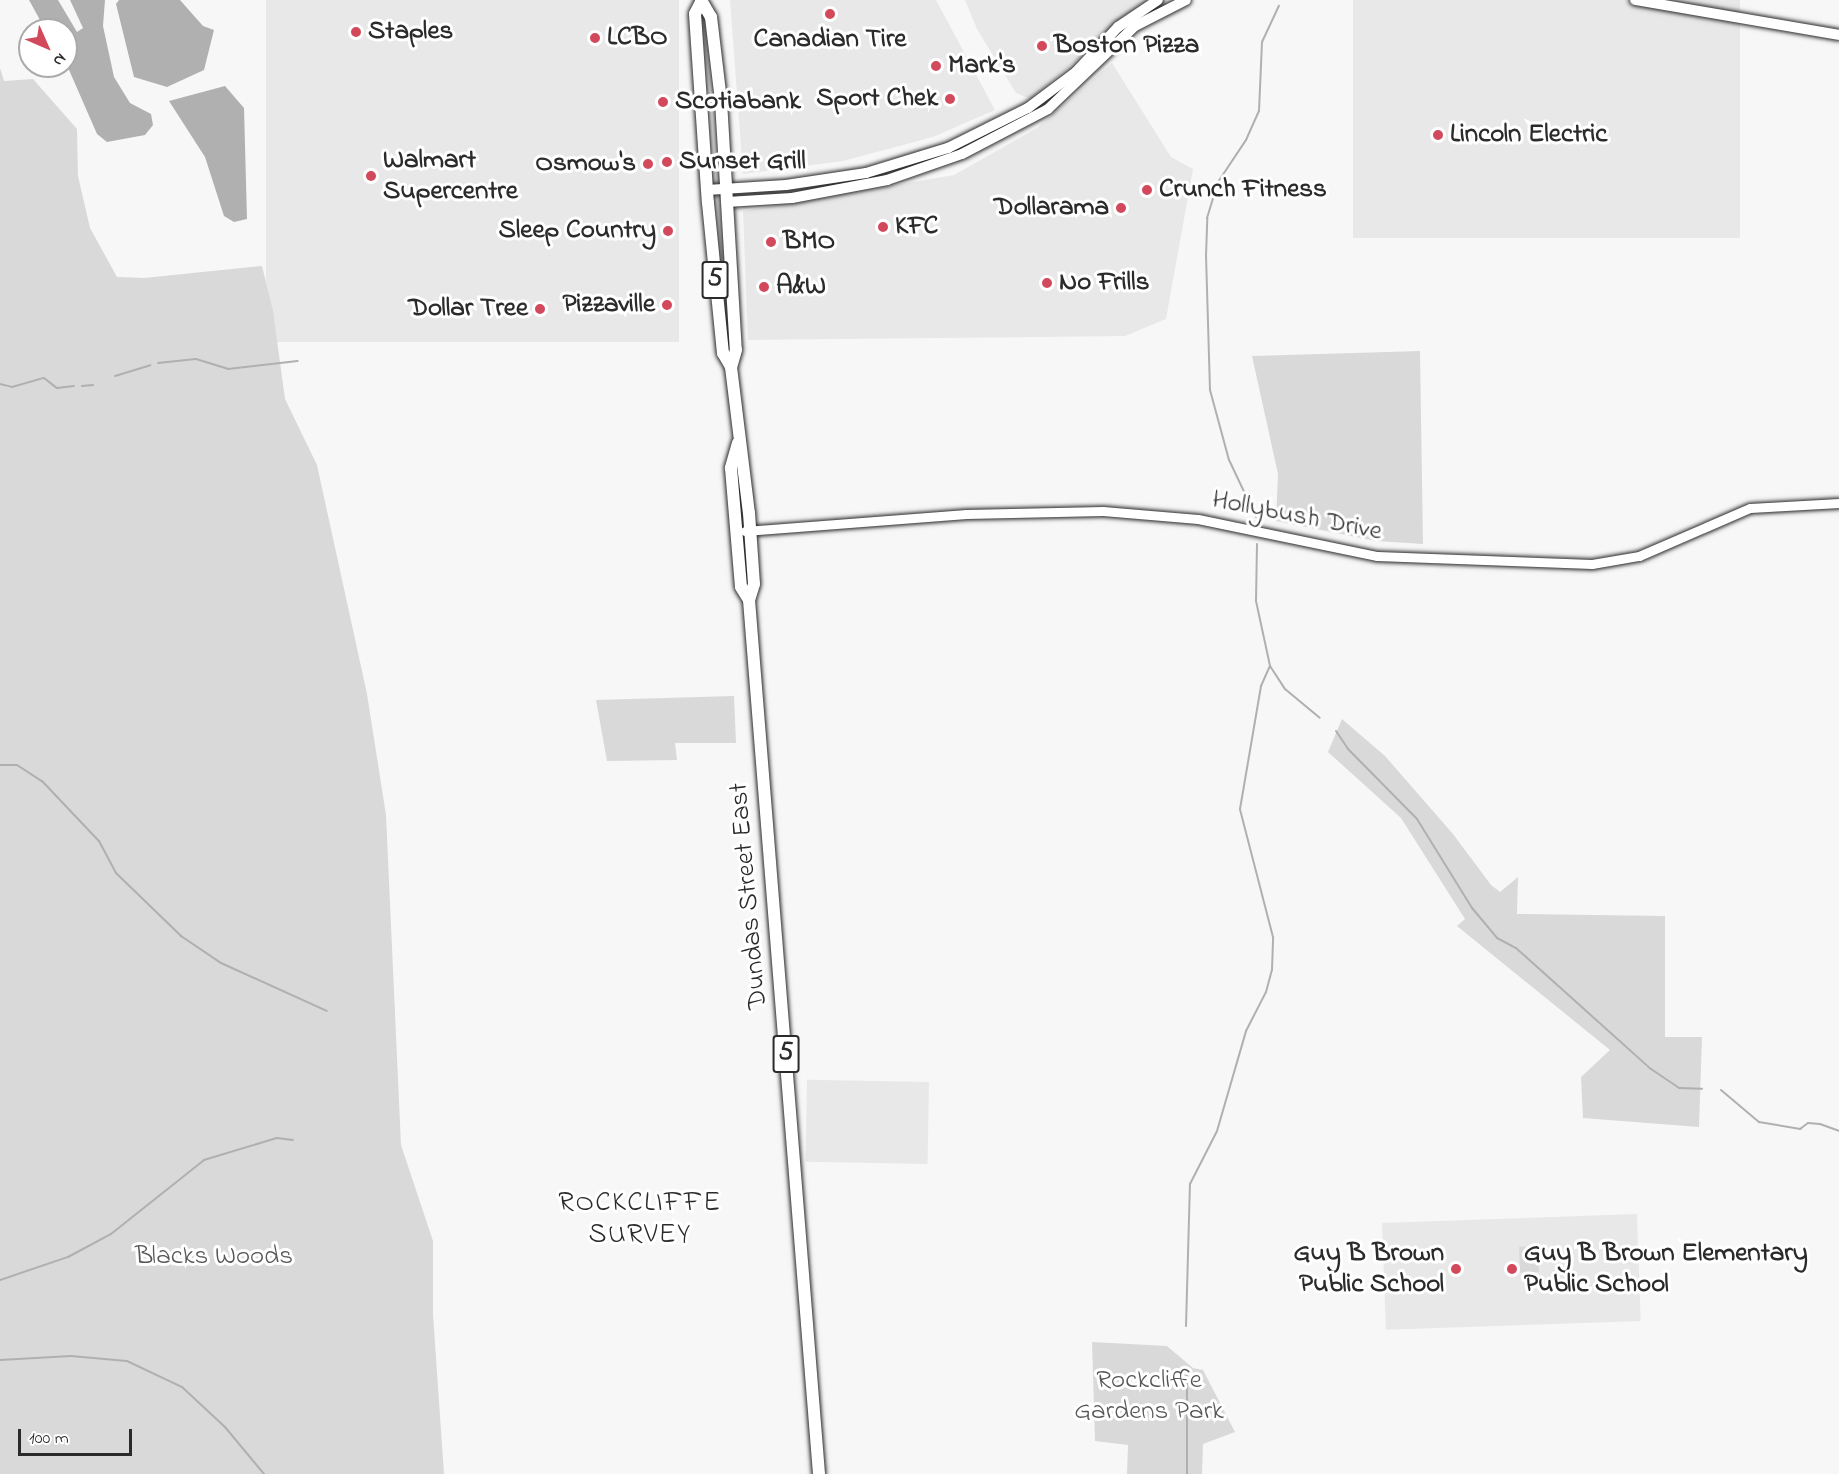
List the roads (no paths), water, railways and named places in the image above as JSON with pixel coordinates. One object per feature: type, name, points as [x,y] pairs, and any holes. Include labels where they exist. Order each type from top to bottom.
[{"type":"main road","points":[[707,190],[726,196],[792,198],[877,182],[962,154],[1048,109],[1159,4],[1186,0]]},
{"type":"main road","points":[[1635,0],[1839,35]]},
{"type":"main road","name":"Dundas Street East","points":[[701,1],[695,14],[707,190],[723,353],[731,368]]},
{"type":"main road","name":"Dundas Street East","points":[[701,1],[711,17],[726,196],[736,350],[731,368],[738,442],[745,469],[750,531],[754,584],[749,600],[819,1474]]},
{"type":"main road","name":"Dundas Street East","points":[[738,442],[731,468],[741,587],[749,600]]},
{"type":"street","name":"Hollybush Drive","points":[[736,532],[966,514],[1059,512],[1158,514],[1394,557],[1606,564],[1639,556],[1750,508],[1839,503]]},
{"type":"waterway","points":[[1256,517],[1229,460],[1210,390],[1207,218],[1218,182],[1246,140],[1259,111],[1262,42],[1279,6]]},
{"type":"waterway","points":[[158,363],[196,359],[228,369],[298,361]]},
{"type":"waterway","points":[[115,376],[150,365]]},
{"type":"waterway","points":[[0,384],[12,387],[44,378],[57,388],[74,386]]},
{"type":"waterway","points":[[82,386],[93,385]]},
{"type":"waterway","points":[[1257,544],[1256,601],[1270,666],[1285,689],[1320,718]]},
{"type":"waterway","points":[[1186,1326],[1190,1184],[1217,1131],[1246,1031],[1266,992],[1272,970],[1273,937],[1240,809],[1261,686],[1270,666]]},
{"type":"waterway","points":[[1336,731],[1348,749],[1417,819],[1472,908],[1497,938],[1516,948],[1651,1069],[1679,1088],[1702,1089]]},
{"type":"waterway","points":[[0,765],[17,765],[42,781],[99,841],[116,873],[181,936],[221,963],[327,1011]]},
{"type":"waterway","points":[[1721,1090],[1759,1122],[1800,1129],[1808,1123],[1820,1124],[1839,1131]]},
{"type":"waterway","points":[[0,1280],[68,1257],[111,1234],[204,1160],[277,1138],[293,1140]]},
{"type":"waterway","points":[[0,1360],[71,1356],[127,1361],[182,1387],[225,1427],[264,1474]]},
{"type":"waterway","points":[[1187,1367],[1187,1474]]},
{"type":"place","name":"Canadian Tire","points":[[830,14]]},
{"type":"place","name":"Staples","points":[[356,32]]},
{"type":"place","name":"LCBO","points":[[595,38]]},
{"type":"place","name":"Boston Pizza","points":[[1042,46]]},
{"type":"place","name":"Mark's","points":[[936,66]]},
{"type":"place","name":"Sport Chek","points":[[950,99]]},
{"type":"place","name":"Scotiabank","points":[[663,102]]},
{"type":"place","name":"Lincoln Electric","points":[[1438,135]]},
{"type":"place","name":"Sunset Grill","points":[[667,162]]},
{"type":"place","name":"Osmow's","points":[[648,164]]},
{"type":"place","name":"Walmart Supercentre","points":[[371,176]]},
{"type":"place","name":"Crunch Fitness","points":[[1147,190]]},
{"type":"place","name":"Dollarama","points":[[1121,208]]},
{"type":"place","name":"KFC","points":[[883,227]]},
{"type":"place","name":"Sleep Country","points":[[668,231]]},
{"type":"place","name":"BMO","points":[[771,242]]},
{"type":"place","name":"No Frills","points":[[1047,283]]},
{"type":"place","name":"A&W","points":[[764,287]]},
{"type":"place","name":"Pizzaville","points":[[667,305]]},
{"type":"place","name":"Dollar Tree","points":[[540,309]]},
{"type":"place","name":"Guy B Brown Public School","points":[[1456,1269]]},
{"type":"place","name":"Guy B Brown Elementary Public School","points":[[1512,1269]]},
{"type":"district","name":"ROCKCLIFFE SURVEY","points":[[640,1220]]},
{"type":"park label","name":"Blacks Woods","points":[[214,1257]]},
{"type":"park label","name":"Rockcliffe Gardens Park","points":[[1149,1396]]}]
